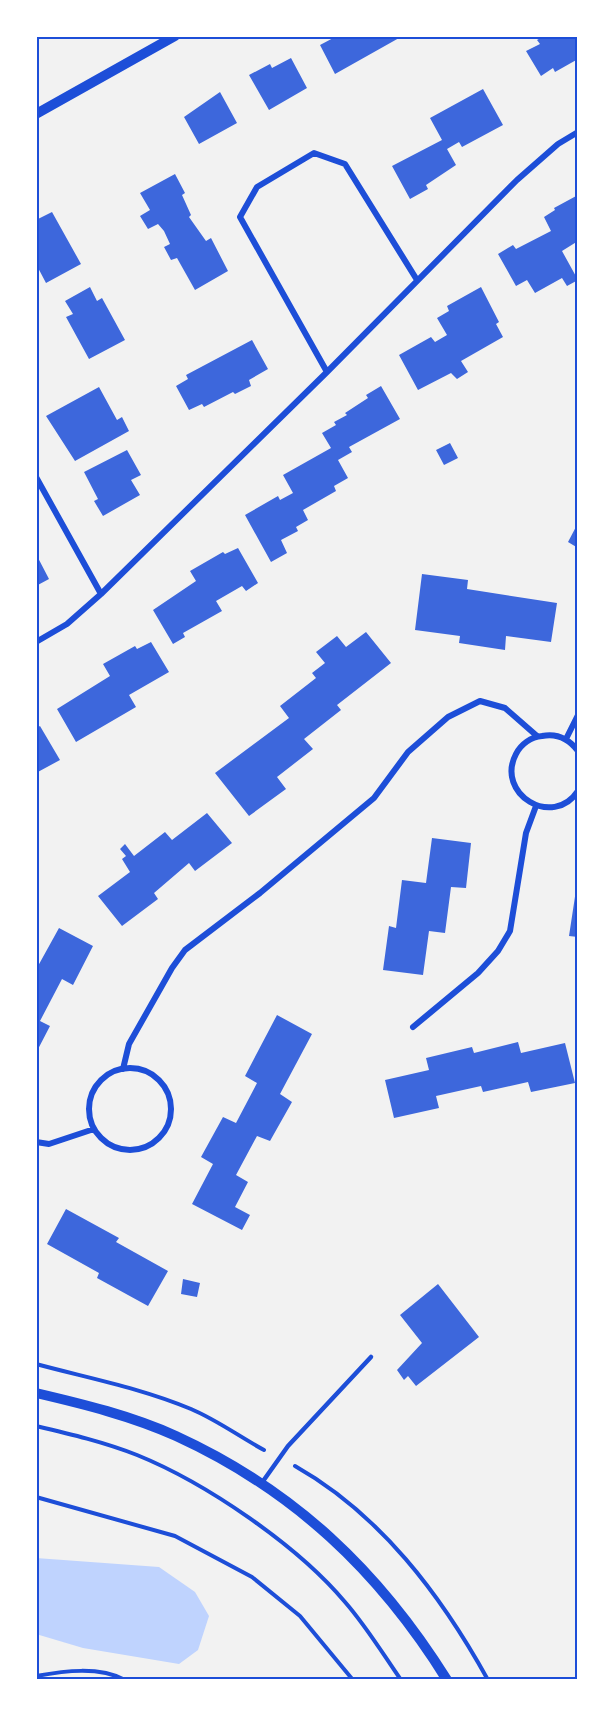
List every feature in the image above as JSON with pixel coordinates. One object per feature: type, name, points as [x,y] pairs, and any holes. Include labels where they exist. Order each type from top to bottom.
[{"type":"street","points":[[36,114],[175,36]]},
{"type":"street","points":[[36,642],[68,624],[101,594],[327,372],[517,180],[558,144],[578,132]]},
{"type":"street","points":[[327,372],[240,217],[257,187],[314,153],[345,164],[417,280]]},
{"type":"street","points":[[36,477],[101,594]]},
{"type":"street","points":[[123,1069],[129,1044],[172,968],[185,950],[260,893],[374,798],[408,752],[448,717],[480,701],[505,708],[537,736]]},
{"type":"street","points":[[566,739],[578,715]]},
{"type":"street","points":[[578,751],[566,739],[556,736],[537,736],[519,749],[511,771],[518,792],[536,806],[558,807],[568,802],[578,791]]},
{"type":"street","points":[[413,1027],[478,973],[498,951],[510,931],[526,833],[536,806]]},
{"type":"street","points":[[123,1069],[143,1070],[154,1075],[167,1090],[171,1103],[171,1117],[164,1134],[149,1146],[124,1150],[111,1146],[94,1129],[90,1117],[90,1102],[97,1085],[113,1072],[123,1069]]},
{"type":"street","points":[[36,1142],[50,1144],[94,1129]]},
{"type":"street","points":[[36,1393],[135,1421],[174,1435],[261,1484],[331,1536],[380,1585],[422,1639],[447,1680]]},
{"type":"lane","points":[[261,1484],[288,1446],[371,1357]]},
{"type":"path","points":[[36,1426],[95,1440],[139,1456],[182,1478],[274,1536],[345,1601],[401,1680]]},
{"type":"path","points":[[36,1497],[175,1536],[252,1577],[300,1616],[353,1680]]},
{"type":"path","points":[[36,1676],[67,1671],[114,1674],[124,1680]]},
{"type":"water","points":[[36,1558],[159,1567],[195,1592],[209,1616],[198,1650],[179,1664],[83,1648],[36,1634]]},
{"type":"building","points":[[337,36],[398,36],[399,38],[335,74],[320,45]]},
{"type":"building","points":[[544,36],[578,36],[578,59],[555,72],[553,68],[541,76],[526,51],[540,44],[537,40]]},
{"type":"building","points":[[291,58],[307,88],[269,110],[249,75],[270,64],[272,68]]},
{"type":"building","points":[[483,89],[503,125],[462,147],[459,142],[447,149],[456,165],[426,185],[428,189],[410,199],[392,166],[442,140],[430,118]]},
{"type":"building","points":[[220,92],[237,123],[199,144],[184,117]]},
{"type":"building","points":[[175,174],[185,193],[182,195],[191,215],[189,217],[206,241],[211,238],[228,271],[195,290],[177,258],[171,260],[164,247],[170,244],[164,231],[158,224],[148,229],[140,216],[150,210],[140,193]]},
{"type":"building","points":[[578,195],[578,241],[562,251],[578,280],[567,286],[562,278],[535,293],[527,280],[516,286],[498,254],[513,245],[516,249],[551,231],[544,217],[555,210],[554,208]]},
{"type":"building","points":[[52,212],[81,264],[46,283],[36,264],[39,259],[36,253],[36,237],[39,235],[36,220]]},
{"type":"building","points":[[90,287],[97,301],[102,298],[125,340],[89,359],[66,317],[73,314],[65,301]]},
{"type":"building","points":[[481,287],[499,322],[496,324],[503,337],[461,361],[468,372],[457,379],[451,373],[418,390],[399,355],[431,337],[435,342],[447,335],[437,318],[449,311],[447,306]]},
{"type":"building","points":[[252,340],[268,369],[249,380],[251,386],[235,394],[233,392],[204,407],[202,404],[189,410],[176,386],[188,379],[186,375]]},
{"type":"building","points":[[381,386],[400,419],[349,447],[352,452],[338,460],[348,478],[334,486],[336,491],[303,510],[308,520],[296,527],[298,531],[281,540],[287,553],[271,562],[245,515],[278,496],[280,500],[293,493],[283,475],[331,448],[322,433],[336,425],[334,422],[347,415],[345,413],[368,398],[366,395]]},
{"type":"building","points":[[99,387],[117,420],[122,417],[129,431],[75,461],[46,416]]},
{"type":"building","points":[[450,443],[458,458],[444,465],[436,450]]},
{"type":"building","points":[[127,450],[141,475],[131,480],[140,495],[103,516],[94,501],[98,499],[84,472]]},
{"type":"building","points":[[578,523],[578,548],[568,542]]},
{"type":"building","points":[[238,548],[258,583],[246,591],[242,586],[216,601],[222,611],[183,633],[185,637],[173,644],[153,610],[196,581],[190,571],[223,552],[225,554]]},
{"type":"building","points":[[36,554],[49,579],[36,586]]},
{"type":"building","points":[[422,574],[468,580],[467,589],[557,603],[551,642],[506,636],[505,650],[459,643],[460,636],[415,630]]},
{"type":"building","points":[[366,632],[391,663],[337,705],[341,710],[304,739],[313,749],[277,777],[286,789],[249,816],[215,773],[289,718],[280,706],[316,678],[312,673],[325,663],[316,652],[337,636],[346,647]]},
{"type":"building","points":[[151,642],[169,672],[129,695],[136,707],[76,742],[57,709],[110,676],[103,664],[135,646],[137,649]]},
{"type":"building","points":[[40,726],[60,760],[36,773],[36,728]]},
{"type":"building","points":[[207,813],[232,843],[195,871],[189,863],[154,893],[158,899],[122,926],[98,896],[130,872],[122,859],[126,856],[120,849],[125,844],[134,856],[165,832],[172,840]]},
{"type":"building","points":[[432,838],[471,843],[466,888],[451,887],[445,933],[429,931],[423,975],[383,970],[389,926],[396,928],[402,880],[426,883]]},
{"type":"building","points":[[576,890],[578,890],[578,937],[569,936]]},
{"type":"building","points":[[59,928],[93,946],[73,985],[62,979],[40,1021],[50,1026],[36,1053],[36,965],[38,966]]},
{"type":"building","points":[[277,1015],[312,1034],[280,1094],[292,1102],[270,1141],[257,1136],[236,1175],[248,1182],[235,1207],[250,1215],[242,1230],[192,1204],[213,1164],[201,1157],[223,1117],[236,1123],[257,1083],[245,1076]]},
{"type":"building","points":[[518,1042],[521,1053],[565,1043],[575,1083],[531,1092],[528,1082],[483,1092],[481,1086],[436,1096],[439,1108],[394,1118],[385,1080],[429,1070],[426,1058],[472,1047],[474,1053]]},
{"type":"building","points":[[66,1209],[119,1238],[116,1242],[168,1271],[148,1306],[97,1278],[99,1273],[47,1244]]},
{"type":"building","points":[[183,1279],[200,1283],[197,1297],[181,1294]]},
{"type":"building","points":[[438,1284],[479,1337],[416,1386],[408,1376],[404,1380],[397,1370],[422,1343],[400,1315]]}]
